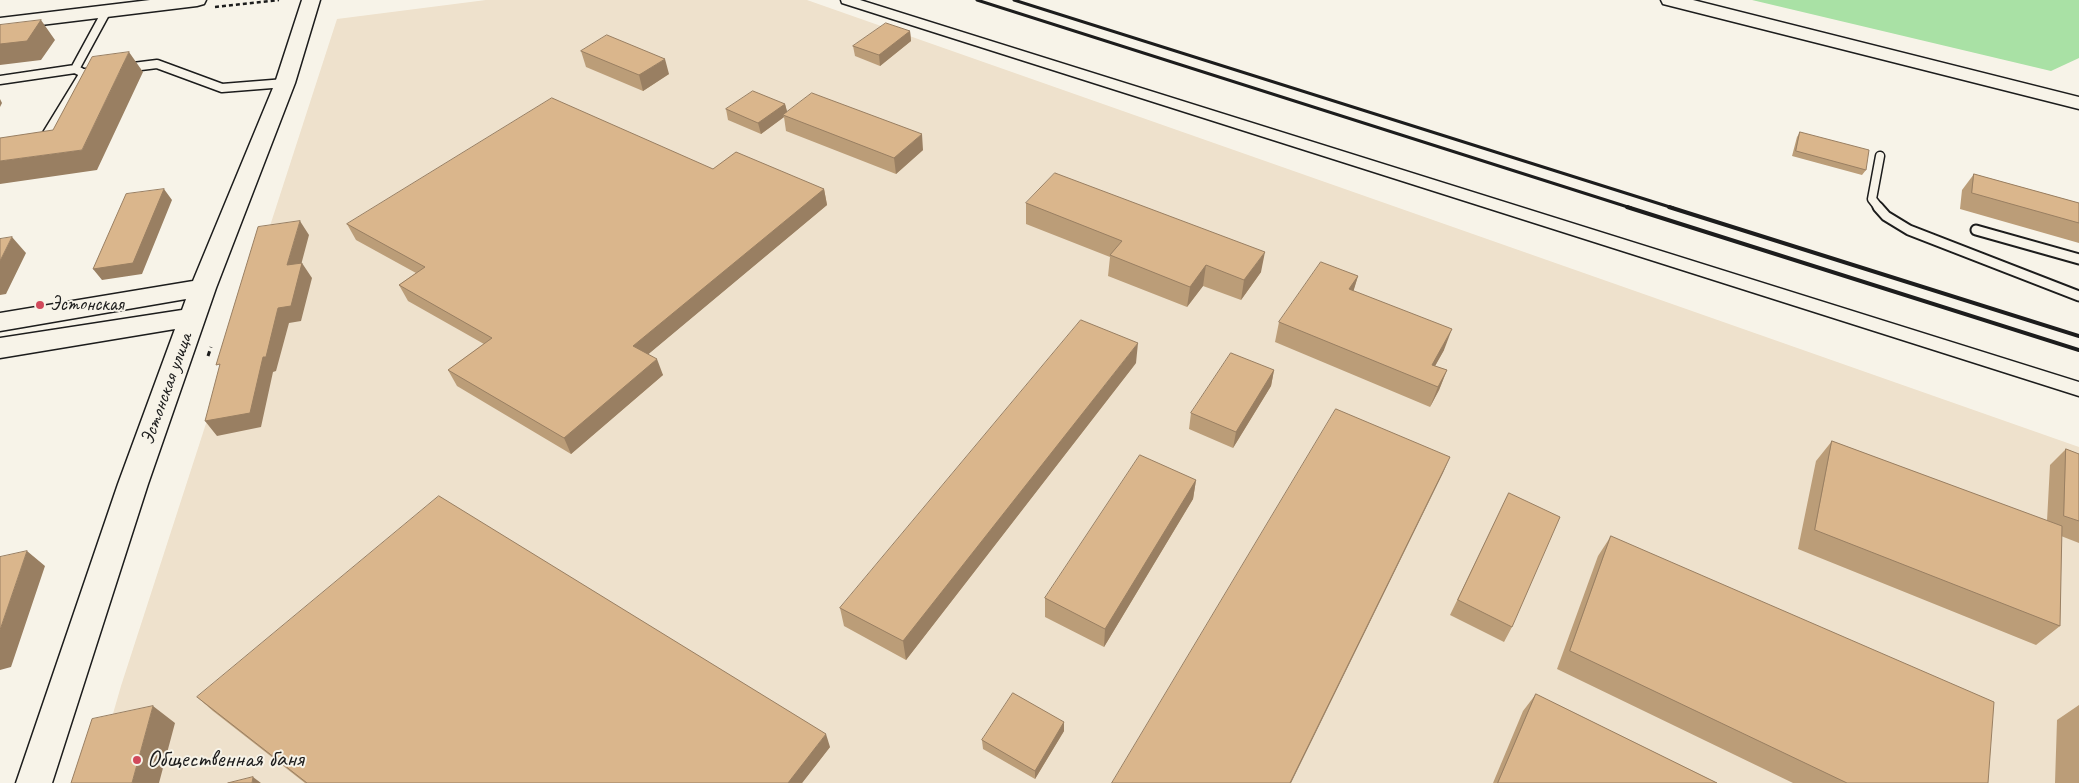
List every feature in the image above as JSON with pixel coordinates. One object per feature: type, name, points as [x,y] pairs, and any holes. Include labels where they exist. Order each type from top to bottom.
[{"type":"street","points":[[0,24],[197,0]]},
{"type":"street","name":"Эстонская улица","points":[[34,783],[133,484],[203,288],[285,82],[311,0]]},
{"type":"street","points":[[846,0],[2079,389]]},
{"type":"street","points":[[1670,0],[2079,102]]},
{"type":"street","points":[[0,322],[203,288]]},
{"type":"street","points":[[0,348],[193,317]]},
{"type":"lane","points":[[75,69],[106,12]]},
{"type":"lane","points":[[120,68],[157,64],[222,88],[285,82]]},
{"type":"lane","points":[[0,80],[75,69],[84,73],[93,72]]},
{"type":"lane","points":[[34,141],[43,140],[84,73]]},
{"type":"lane","points":[[1880,156],[1872,199],[1886,216],[1909,230],[2079,296]]},
{"type":"lane","points":[[1976,230],[2079,259]]},
{"type":"shaded area","points":[[486,0],[807,0],[2079,447],[2079,783],[93,783],[121,686],[337,19]]},
{"type":"green space","points":[[1752,0],[2079,0],[2079,58],[2051,71]]},
{"type":"building","points":[[41,20],[27,41],[0,44],[0,25]]},
{"type":"building","points":[[886,23],[910,31],[879,55],[853,46]]},
{"type":"building","points":[[607,35],[665,59],[639,75],[581,51]]},
{"type":"building","points":[[129,52],[82,150],[0,161],[0,138],[53,130],[92,57]]},
{"type":"building","points":[[753,91],[785,104],[758,123],[726,109]]},
{"type":"building","points":[[812,93],[922,134],[894,158],[783,115]]},
{"type":"building","points":[[552,98],[713,169],[736,152],[824,189],[633,346],[657,359],[564,438],[448,370],[492,338],[399,285],[425,267],[347,224]]},
{"type":"building","points":[[1800,132],[1869,150],[1866,170],[1796,151]]},
{"type":"building","points":[[1055,173],[1265,252],[1244,280],[1206,265],[1190,287],[1110,255],[1122,241],[1026,203]]},
{"type":"building","points":[[1974,174],[2079,203],[2079,223],[1972,193]]},
{"type":"building","points":[[164,189],[133,263],[93,269],[126,194]]},
{"type":"building","points":[[300,221],[287,265],[302,263],[291,306],[278,308],[266,357],[263,357],[250,413],[205,421],[220,364],[216,365],[258,227]]},
{"type":"building","points":[[12,237],[0,261],[0,239]]},
{"type":"building","points":[[1321,262],[1358,276],[1349,289],[1452,329],[1432,365],[1447,370],[1438,387],[1279,322]]},
{"type":"building","points":[[1081,320],[1138,343],[903,641],[840,608]]},
{"type":"building","points":[[1231,353],[1274,370],[1236,432],[1191,413]]},
{"type":"building","points":[[1336,409],[1450,457],[1290,783],[1112,783]]},
{"type":"building","points":[[1832,441],[2062,526],[2060,626],[1815,530]]},
{"type":"building","points":[[2066,449],[2079,454],[2079,521],[2064,516]]},
{"type":"building","points":[[1140,455],[1196,480],[1105,629],[1045,598]]},
{"type":"building","points":[[1509,493],[1560,517],[1512,627],[1458,600]]},
{"type":"building","points":[[439,496],[826,734],[788,783],[307,783],[197,697]]},
{"type":"building","points":[[1611,536],[1994,702],[1988,783],[1847,783],[1570,651]]},
{"type":"building","points":[[27,551],[0,630],[0,557]]},
{"type":"building","points":[[1013,693],[1064,722],[1035,771],[982,740]]},
{"type":"building","points":[[1536,694],[1717,783],[1498,783]]},
{"type":"building","points":[[153,706],[132,783],[71,783],[92,719]]},
{"type":"building","points":[[253,777],[252,783],[228,783]]},
{"type":"railway","points":[[977,0],[1631,208]]},
{"type":"railway","points":[[1014,0],[1673,208]]},
{"type":"railway","points":[[1627,207],[2079,350]]},
{"type":"railway","points":[[1669,207],[2079,336]]},
{"type":"place","name":"Эстонская","points":[[40,305]]},
{"type":"place","name":"Общественная баня","points":[[137,760]]}]
